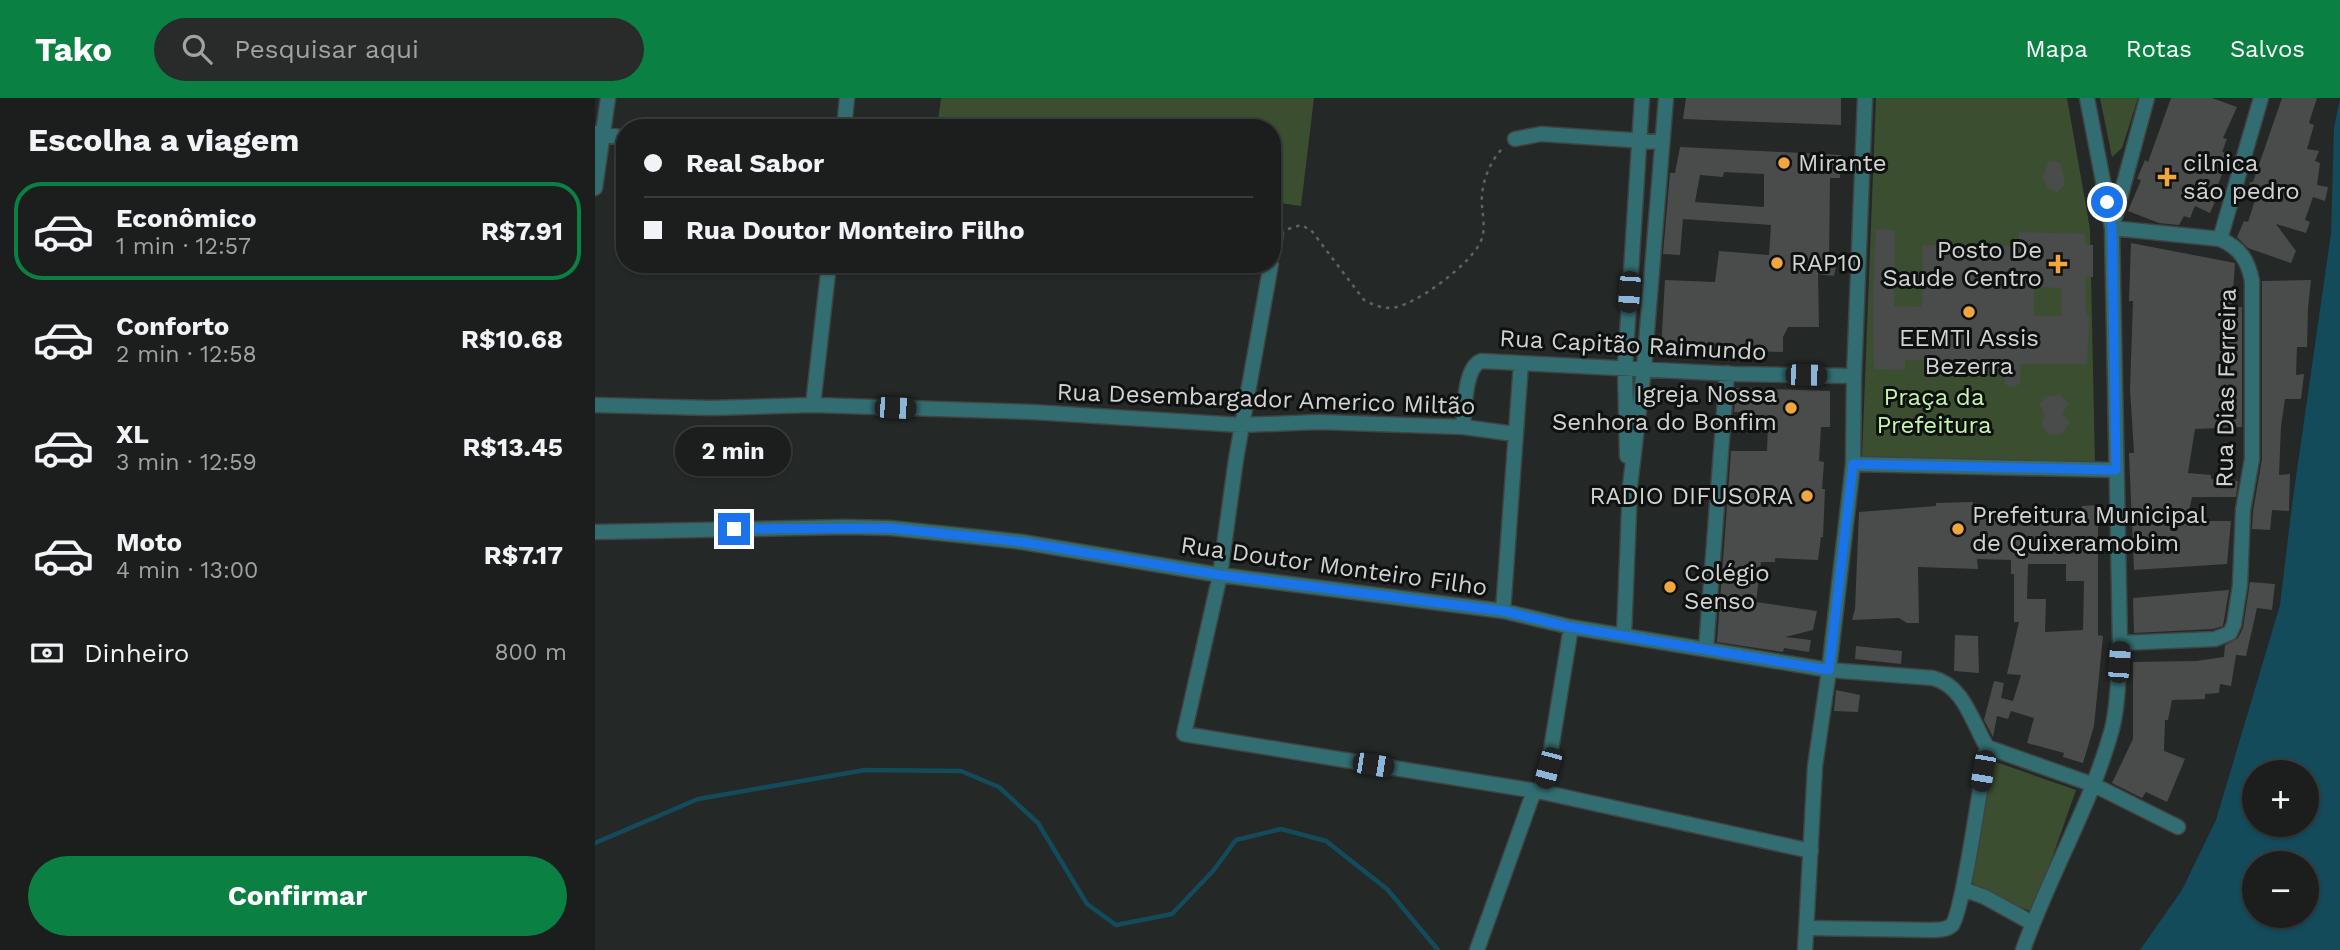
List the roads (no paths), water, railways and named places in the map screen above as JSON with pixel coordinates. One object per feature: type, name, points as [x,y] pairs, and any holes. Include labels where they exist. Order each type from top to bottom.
[{"type":"street","points":[[595,188],[599,134],[608,98]]},
{"type":"street","points":[[845,119],[847,98]]},
{"type":"street","points":[[1630,486],[1626,443],[1625,367],[1642,98]]},
{"type":"street","points":[[1624,635],[1630,486],[1644,369],[1666,98]]},
{"type":"street","points":[[1805,950],[1815,766],[1853,464],[1865,98]]},
{"type":"street","points":[[2023,950],[2032,923],[2094,785],[2115,711],[2120,643],[2112,228],[2087,98]]},
{"type":"street","points":[[2112,228],[2147,98]]},
{"type":"street","points":[[2112,228],[2220,239],[2261,98]]},
{"type":"street","points":[[1515,139],[1541,134],[1661,142]]},
{"type":"street","name":"Rua Dias Ferreira","points":[[2120,643],[2223,637],[2234,624],[2240,585],[2243,510],[2252,459],[2252,281],[2246,261],[2234,245],[2220,239]]},
{"type":"street","points":[[813,405],[828,273]]},
{"type":"street","points":[[1269,273],[1241,425],[1220,575],[1184,734],[1538,792],[1811,852]]},
{"type":"street","name":"Rua Capitão Raimundo","points":[[1463,427],[1469,377],[1474,365],[1481,361],[1727,373],[1854,376]]},
{"type":"street","points":[[1503,611],[1521,363]]},
{"type":"street","points":[[1706,649],[1727,373]]},
{"type":"street","name":"Rua Desembargador Americo Miltão","points":[[595,405],[711,408],[813,405],[1032,412],[1241,425],[1319,422],[1463,427],[1515,434]]},
{"type":"street","points":[[1853,464],[2116,470]]},
{"type":"street","name":"Rua Doutor Monteiro Filho","points":[[595,532],[890,528],[1022,542],[1220,575],[1503,611],[1570,627],[1829,670],[1940,680],[1958,693],[1987,747]]},
{"type":"street","points":[[1483,948],[1548,768],[1570,627]]},
{"type":"street","points":[[1807,928],[1931,930],[1946,928],[1954,920],[1963,889],[1987,747],[2094,785],[2178,827]]},
{"type":"street","points":[[1963,889],[1985,897],[2032,923]]},
{"type":"water","points":[[2340,98],[2340,950],[2140,950],[2182,890],[2216,820],[2280,605],[2331,233],[2334,128]]},
{"type":"waterway","points":[[595,843],[698,799],[865,770],[961,771],[999,787],[1038,823],[1087,904],[1116,925],[1172,914],[1213,871],[1236,840],[1281,829],[1326,841],[1387,889],[1438,950]]},
{"type":"place","name":"Mirante","points":[[1784,163]]},
{"type":"place","name":"cilnica são pedro","points":[[2167,177]]},
{"type":"place","name":"RAP10","points":[[1777,263]]},
{"type":"place","name":"Posto De Saude Centro","points":[[2058,264]]},
{"type":"place","name":"EEMTI Assis Bezerra","points":[[1969,312]]},
{"type":"place","name":"Igreja Nossa Senhora do Bonfim","points":[[1791,408]]},
{"type":"place","name":"RADIO DIFUSORA","points":[[1807,496]]},
{"type":"place","name":"Prefeitura Municipal de Quixeramobim","points":[[1958,529]]},
{"type":"place","name":"Colégio Senso","points":[[1670,587]]},
{"type":"park label","name":"Praça da Prefeitura","points":[[1934,411]]}]
